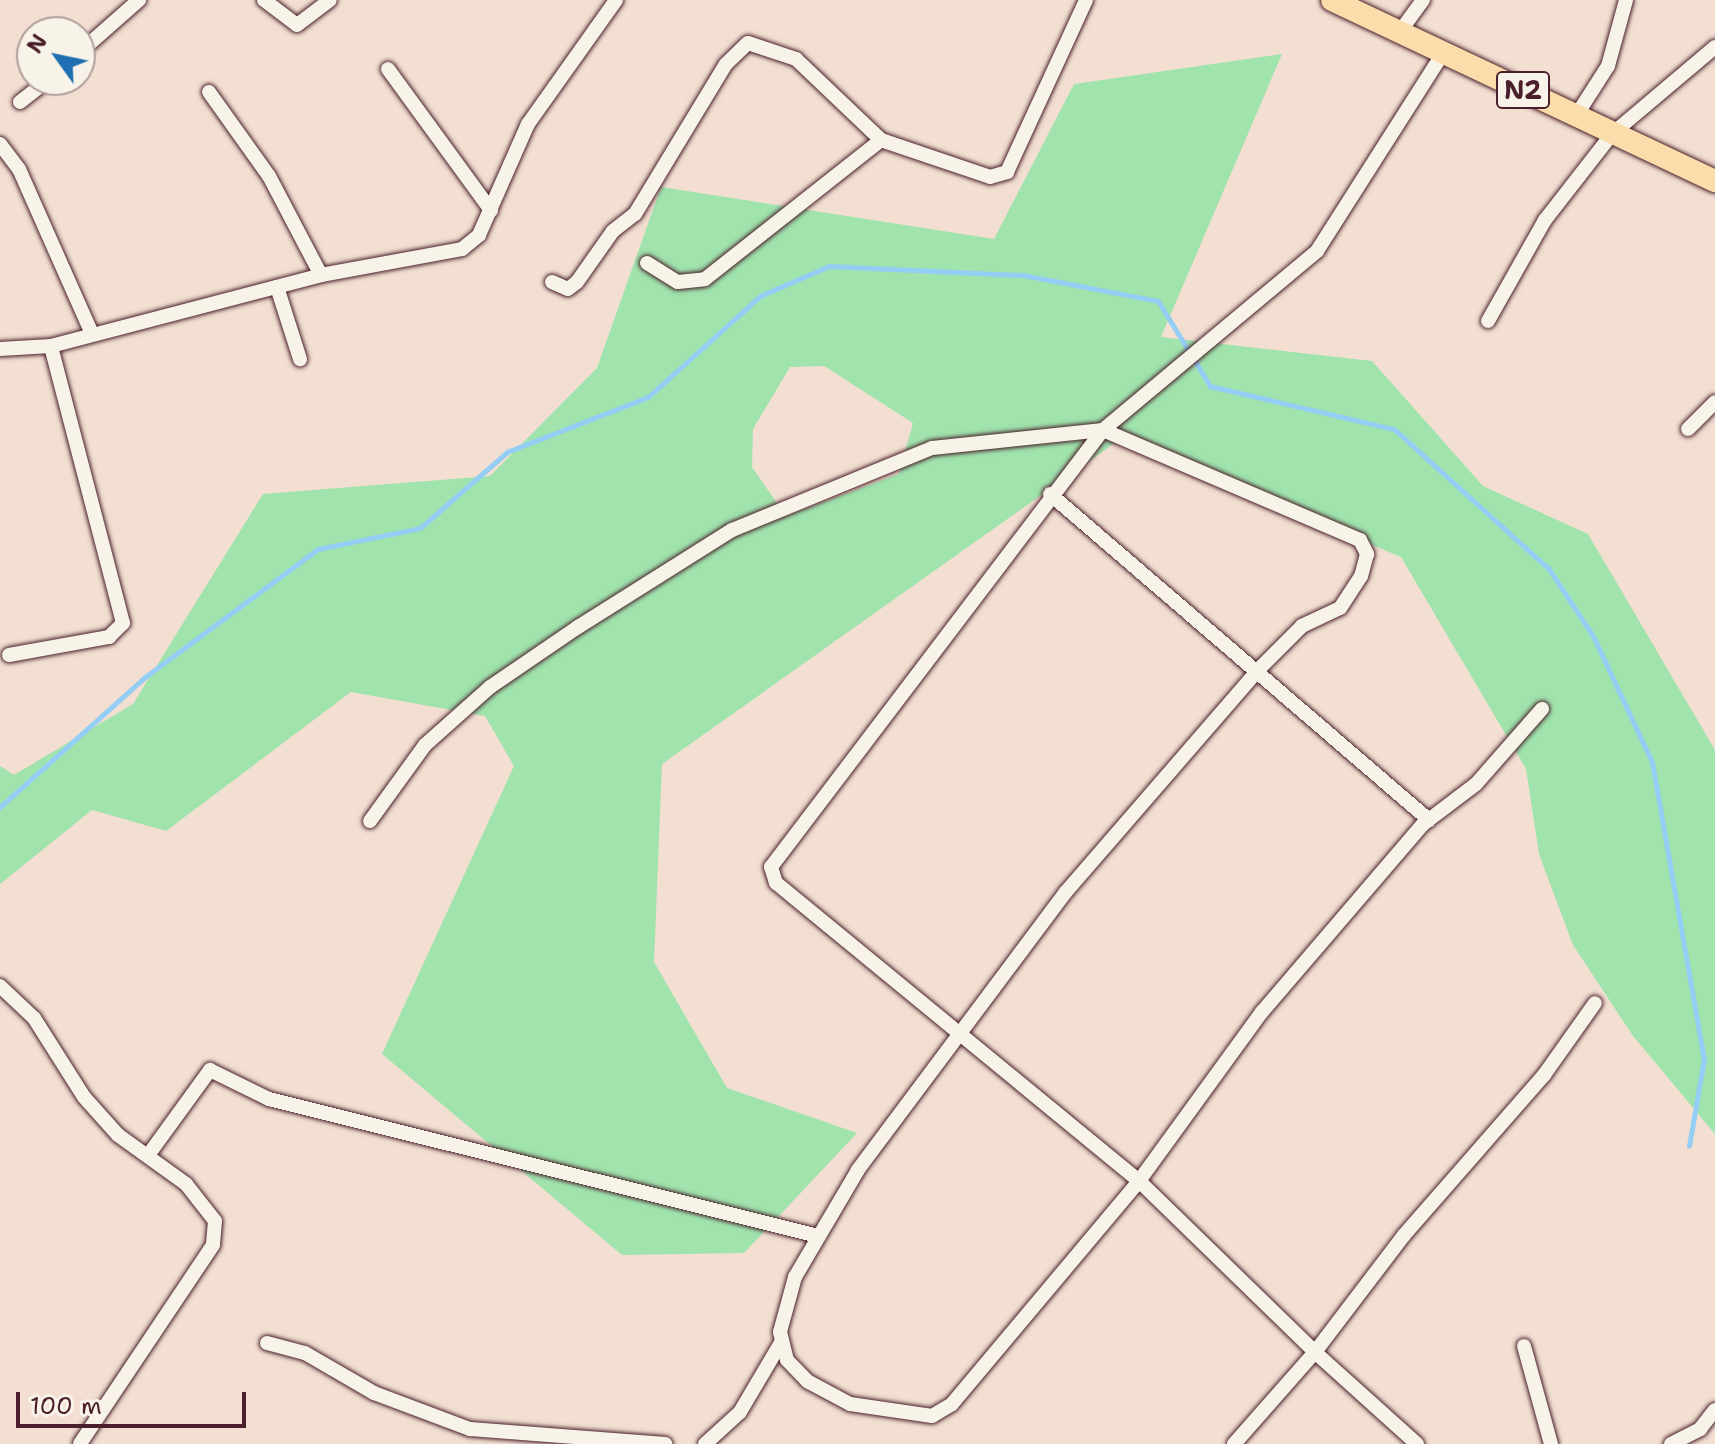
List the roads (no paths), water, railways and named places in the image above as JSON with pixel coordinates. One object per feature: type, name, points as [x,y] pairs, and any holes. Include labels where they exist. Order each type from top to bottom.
[{"type":"highway","name":"N2","points":[[1332,0],[1715,181]]},
{"type":"street","points":[[96,38],[139,0]]},
{"type":"street","points":[[264,0],[297,25],[330,0]]},
{"type":"street","points":[[0,349],[51,346],[321,275],[438,259],[479,235],[528,124],[616,0]]},
{"type":"street","points":[[552,282],[568,289],[577,282],[613,231],[635,214],[726,64],[748,43],[796,59],[881,140],[990,177],[1007,172],[1086,0]]},
{"type":"street","points":[[1399,33],[1423,0]]},
{"type":"street","points":[[1576,116],[1608,66],[1626,0]]},
{"type":"street","points":[[1488,321],[1545,220],[1612,134],[1715,47]]},
{"type":"street","points":[[1417,1444],[1315,1352],[1139,1181],[776,883],[771,867],[1050,494],[1103,430],[1317,251],[1444,52]]},
{"type":"street","points":[[388,69],[491,210]]},
{"type":"street","points":[[209,92],[269,176],[321,275]]},
{"type":"street","points":[[20,102],[28,96]]},
{"type":"street","points":[[647,263],[678,282],[705,279],[881,140]]},
{"type":"street","points":[[0,144],[19,169],[92,334]]},
{"type":"street","points":[[277,287],[300,359]]},
{"type":"street","points":[[9,655],[109,637],[123,623],[51,346]]},
{"type":"street","points":[[1688,429],[1715,402]]},
{"type":"street","points":[[370,821],[425,745],[490,687],[732,530],[835,494],[932,448],[1103,430],[1360,540],[1367,554],[1361,576],[1340,608],[1302,626],[1259,669],[1065,893],[961,1033],[818,1236],[783,1309],[782,1341],[787,1360],[807,1381],[850,1404],[932,1416],[952,1404],[1139,1181],[1262,1012],[1429,820],[1476,784],[1542,709]]},
{"type":"street","points":[[1050,494],[1259,669],[1429,820]]},
{"type":"street","points":[[0,986],[34,1018],[84,1097],[118,1135],[149,1154],[215,1221],[213,1245],[80,1444]]},
{"type":"street","points":[[1234,1444],[1315,1352],[1404,1235],[1544,1075],[1595,1003]]},
{"type":"street","points":[[149,1154],[210,1070],[269,1099],[818,1236]]},
{"type":"street","points":[[705,1444],[740,1412],[782,1341]]},
{"type":"street","points":[[267,1343],[305,1353],[374,1393],[470,1429],[665,1444]]},
{"type":"street","points":[[1524,1346],[1551,1444]]},
{"type":"street","points":[[1671,1444],[1700,1429],[1715,1410]]},
{"type":"waterway","points":[[0,807],[145,677],[318,549],[420,528],[507,452],[648,397],[760,296],[829,266],[1023,275],[1158,301],[1210,386],[1394,429],[1549,569],[1593,636],[1652,762],[1704,1059],[1689,1146]]}]
